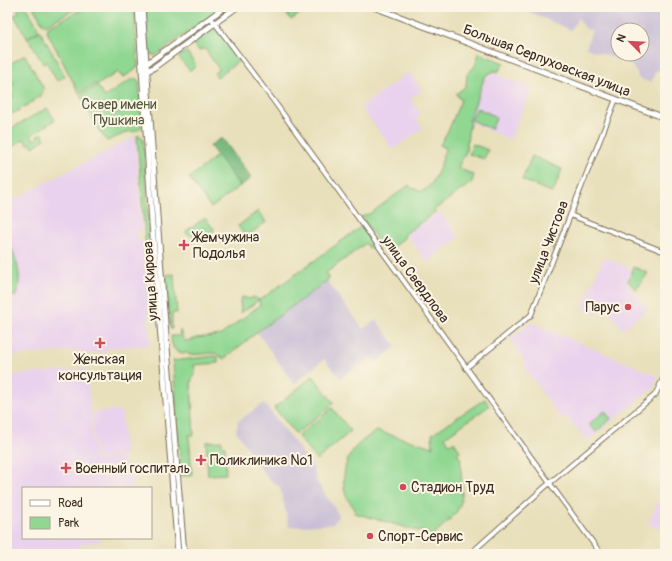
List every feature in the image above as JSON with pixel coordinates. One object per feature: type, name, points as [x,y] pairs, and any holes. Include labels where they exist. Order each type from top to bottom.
[{"type":"main road","name":"улица Кирова","points":[[138,7],[154,200],[178,554]]},
{"type":"main road","points":[[142,7],[147,64],[144,71]]},
{"type":"main road","points":[[147,64],[225,7]]},
{"type":"main road","points":[[144,71],[237,7]]},
{"type":"main road","name":"Большая Серпуховская улица","points":[[374,7],[665,118]]},
{"type":"main road","name":"улица Кирова","points":[[157,254],[184,554]]},
{"type":"street","name":"улица Свердлова","points":[[211,18],[273,100],[601,554]]},
{"type":"street","name":"улица Чистова","points":[[466,368],[531,315],[616,99]]},
{"type":"street","points":[[570,215],[665,252]]},
{"type":"street","points":[[470,554],[550,483],[655,394],[665,375]]},
{"type":"shaded area","points":[[518,7],[665,7],[665,71],[661,69],[655,72],[651,83],[637,77],[638,74],[629,63],[626,62],[650,62],[650,22],[610,22],[610,56],[586,48],[592,30],[586,29],[578,18],[571,30]]},
{"type":"shaded area","points":[[409,72],[422,90],[410,99],[421,114],[416,119],[423,128],[393,150],[361,107]]},
{"type":"shaded area","points":[[494,73],[532,88],[511,138],[507,139],[469,121],[486,77]]},
{"type":"shaded area","points":[[135,136],[142,231],[137,232],[138,241],[143,241],[150,345],[107,348],[107,352],[82,354],[81,350],[7,356],[7,298],[15,297],[19,268],[7,237],[7,203]]},
{"type":"shaded area","points":[[436,213],[438,215],[441,213],[459,237],[427,262],[406,234]]},
{"type":"shaded area","points":[[604,257],[632,269],[626,282],[648,310],[622,329],[602,302],[596,314],[582,308]]},
{"type":"shaded area","points":[[327,281],[363,329],[376,320],[396,346],[377,362],[371,358],[340,378],[324,359],[294,384],[257,332]]},
{"type":"shaded area","points":[[530,322],[658,376],[653,388],[587,441],[568,419],[558,415],[525,368],[525,363],[510,339]]},
{"type":"shaded area","name":"Военный госпиталь","points":[[87,369],[94,460],[124,458],[125,475],[132,475],[133,487],[22,487],[22,539],[100,539],[100,542],[80,544],[81,554],[7,554],[7,375]]},
{"type":"shaded area","points":[[264,403],[312,466],[317,482],[339,515],[333,524],[289,527],[280,487],[268,479],[236,431],[238,424],[237,422]]},
{"type":"shaded area","points":[[118,410],[122,414],[125,456],[95,459],[92,413]]},
{"type":"shaded area","points":[[665,492],[665,533],[663,530],[648,524],[660,496]]},
{"type":"green space","points":[[16,7],[27,7],[39,30],[27,38],[14,15],[19,13]]},
{"type":"green space","points":[[33,7],[79,7],[46,25],[43,24]]},
{"type":"green space","points":[[86,7],[134,7],[138,65],[135,70],[124,77],[118,72],[97,85],[95,84],[79,93],[47,32],[47,28]]},
{"type":"green space","points":[[145,7],[223,7],[155,56],[149,53]]},
{"type":"green space","points":[[281,7],[309,7],[291,20]]},
{"type":"green space","points":[[216,27],[240,60],[217,77],[214,73],[219,69],[204,48],[199,51],[192,42],[211,28]]},
{"type":"green space","points":[[40,31],[65,76],[57,81],[46,62],[43,64],[27,38]]},
{"type":"green space","points":[[187,52],[196,65],[190,71],[179,58]]},
{"type":"green space","points":[[479,53],[504,63],[498,72],[494,71],[485,76],[469,121],[471,122],[466,150],[458,168],[474,175],[472,182],[434,210],[435,212],[405,234],[404,238],[386,252],[361,217],[371,213],[409,185],[412,189],[414,188],[419,191],[429,187],[433,182],[446,148],[440,145],[449,129],[461,100],[456,94],[466,86],[467,74],[475,66]]},
{"type":"green space","points":[[25,55],[44,89],[41,96],[13,114],[7,105],[8,101],[14,97],[8,87],[14,84],[7,73],[7,57],[11,63]]},
{"type":"green space","name":"Сквер имени Пушкина","points":[[132,79],[137,79],[139,81],[141,128],[107,141],[100,132],[80,95],[97,85],[104,97]]},
{"type":"green space","points":[[47,108],[55,120],[31,135],[34,140],[42,133],[45,139],[33,147],[31,143],[28,145],[24,139],[7,150],[7,131]]},
{"type":"green space","points":[[477,108],[497,117],[491,129],[471,120]]},
{"type":"green space","points":[[139,135],[143,138],[148,230],[151,249],[146,251],[137,136]]},
{"type":"green space","points":[[220,139],[223,139],[251,178],[240,186],[210,146]]},
{"type":"green space","points":[[473,144],[488,150],[484,159],[469,154]]},
{"type":"green space","points":[[218,155],[240,186],[211,208],[189,178]]},
{"type":"green space","points":[[532,156],[562,169],[553,193],[522,180]]},
{"type":"green space","points":[[258,211],[266,222],[246,237],[238,226]]},
{"type":"green space","points":[[205,218],[214,229],[208,238],[202,240],[186,233],[186,231]]},
{"type":"green space","points":[[362,226],[374,244],[369,249],[366,243],[326,273],[329,278],[327,281],[257,332],[224,359],[215,353],[189,355],[174,349],[171,336],[179,336],[180,330],[184,341],[221,335],[260,305],[259,300],[241,313],[240,300],[242,297],[250,299],[253,297],[260,300]]},
{"type":"green space","points":[[7,237],[16,259],[19,274],[18,289],[15,297],[7,290]]},
{"type":"green space","points":[[634,267],[648,273],[636,290],[628,281]]},
{"type":"green space","points":[[174,274],[177,313],[172,313],[172,329],[170,329],[166,276]]},
{"type":"green space","points":[[215,356],[218,357],[218,363],[194,365],[195,371],[191,383],[194,435],[189,435],[192,476],[181,476],[173,361]]},
{"type":"green space","points":[[313,376],[334,403],[296,434],[274,408]]},
{"type":"green space","name":"Стадион Труд","points":[[485,399],[489,406],[445,437],[449,444],[454,442],[460,451],[457,454],[461,459],[462,498],[455,514],[433,535],[354,513],[355,509],[345,494],[344,479],[347,462],[358,444],[377,431],[433,447],[432,434]]},
{"type":"green space","points":[[332,408],[351,431],[317,460],[298,436]]},
{"type":"green space","points":[[605,411],[611,419],[596,432],[589,424]]},
{"type":"green space","points":[[222,441],[222,446],[225,446],[226,474],[208,475],[206,442]]},
{"type":"place","name":"Жемчужина Подолья","points":[[184,245]]},
{"type":"place","name":"Парус","points":[[628,307]]},
{"type":"place","name":"Женская консультация","points":[[100,343]]},
{"type":"place","name":"Поликлиника №1","points":[[201,460]]},
{"type":"place","name":"Военный госпиталь","points":[[66,468]]},
{"type":"place","name":"Стадион Труд","points":[[403,487]]},
{"type":"place","name":"Спорт-Сервис","points":[[370,536]]}]
